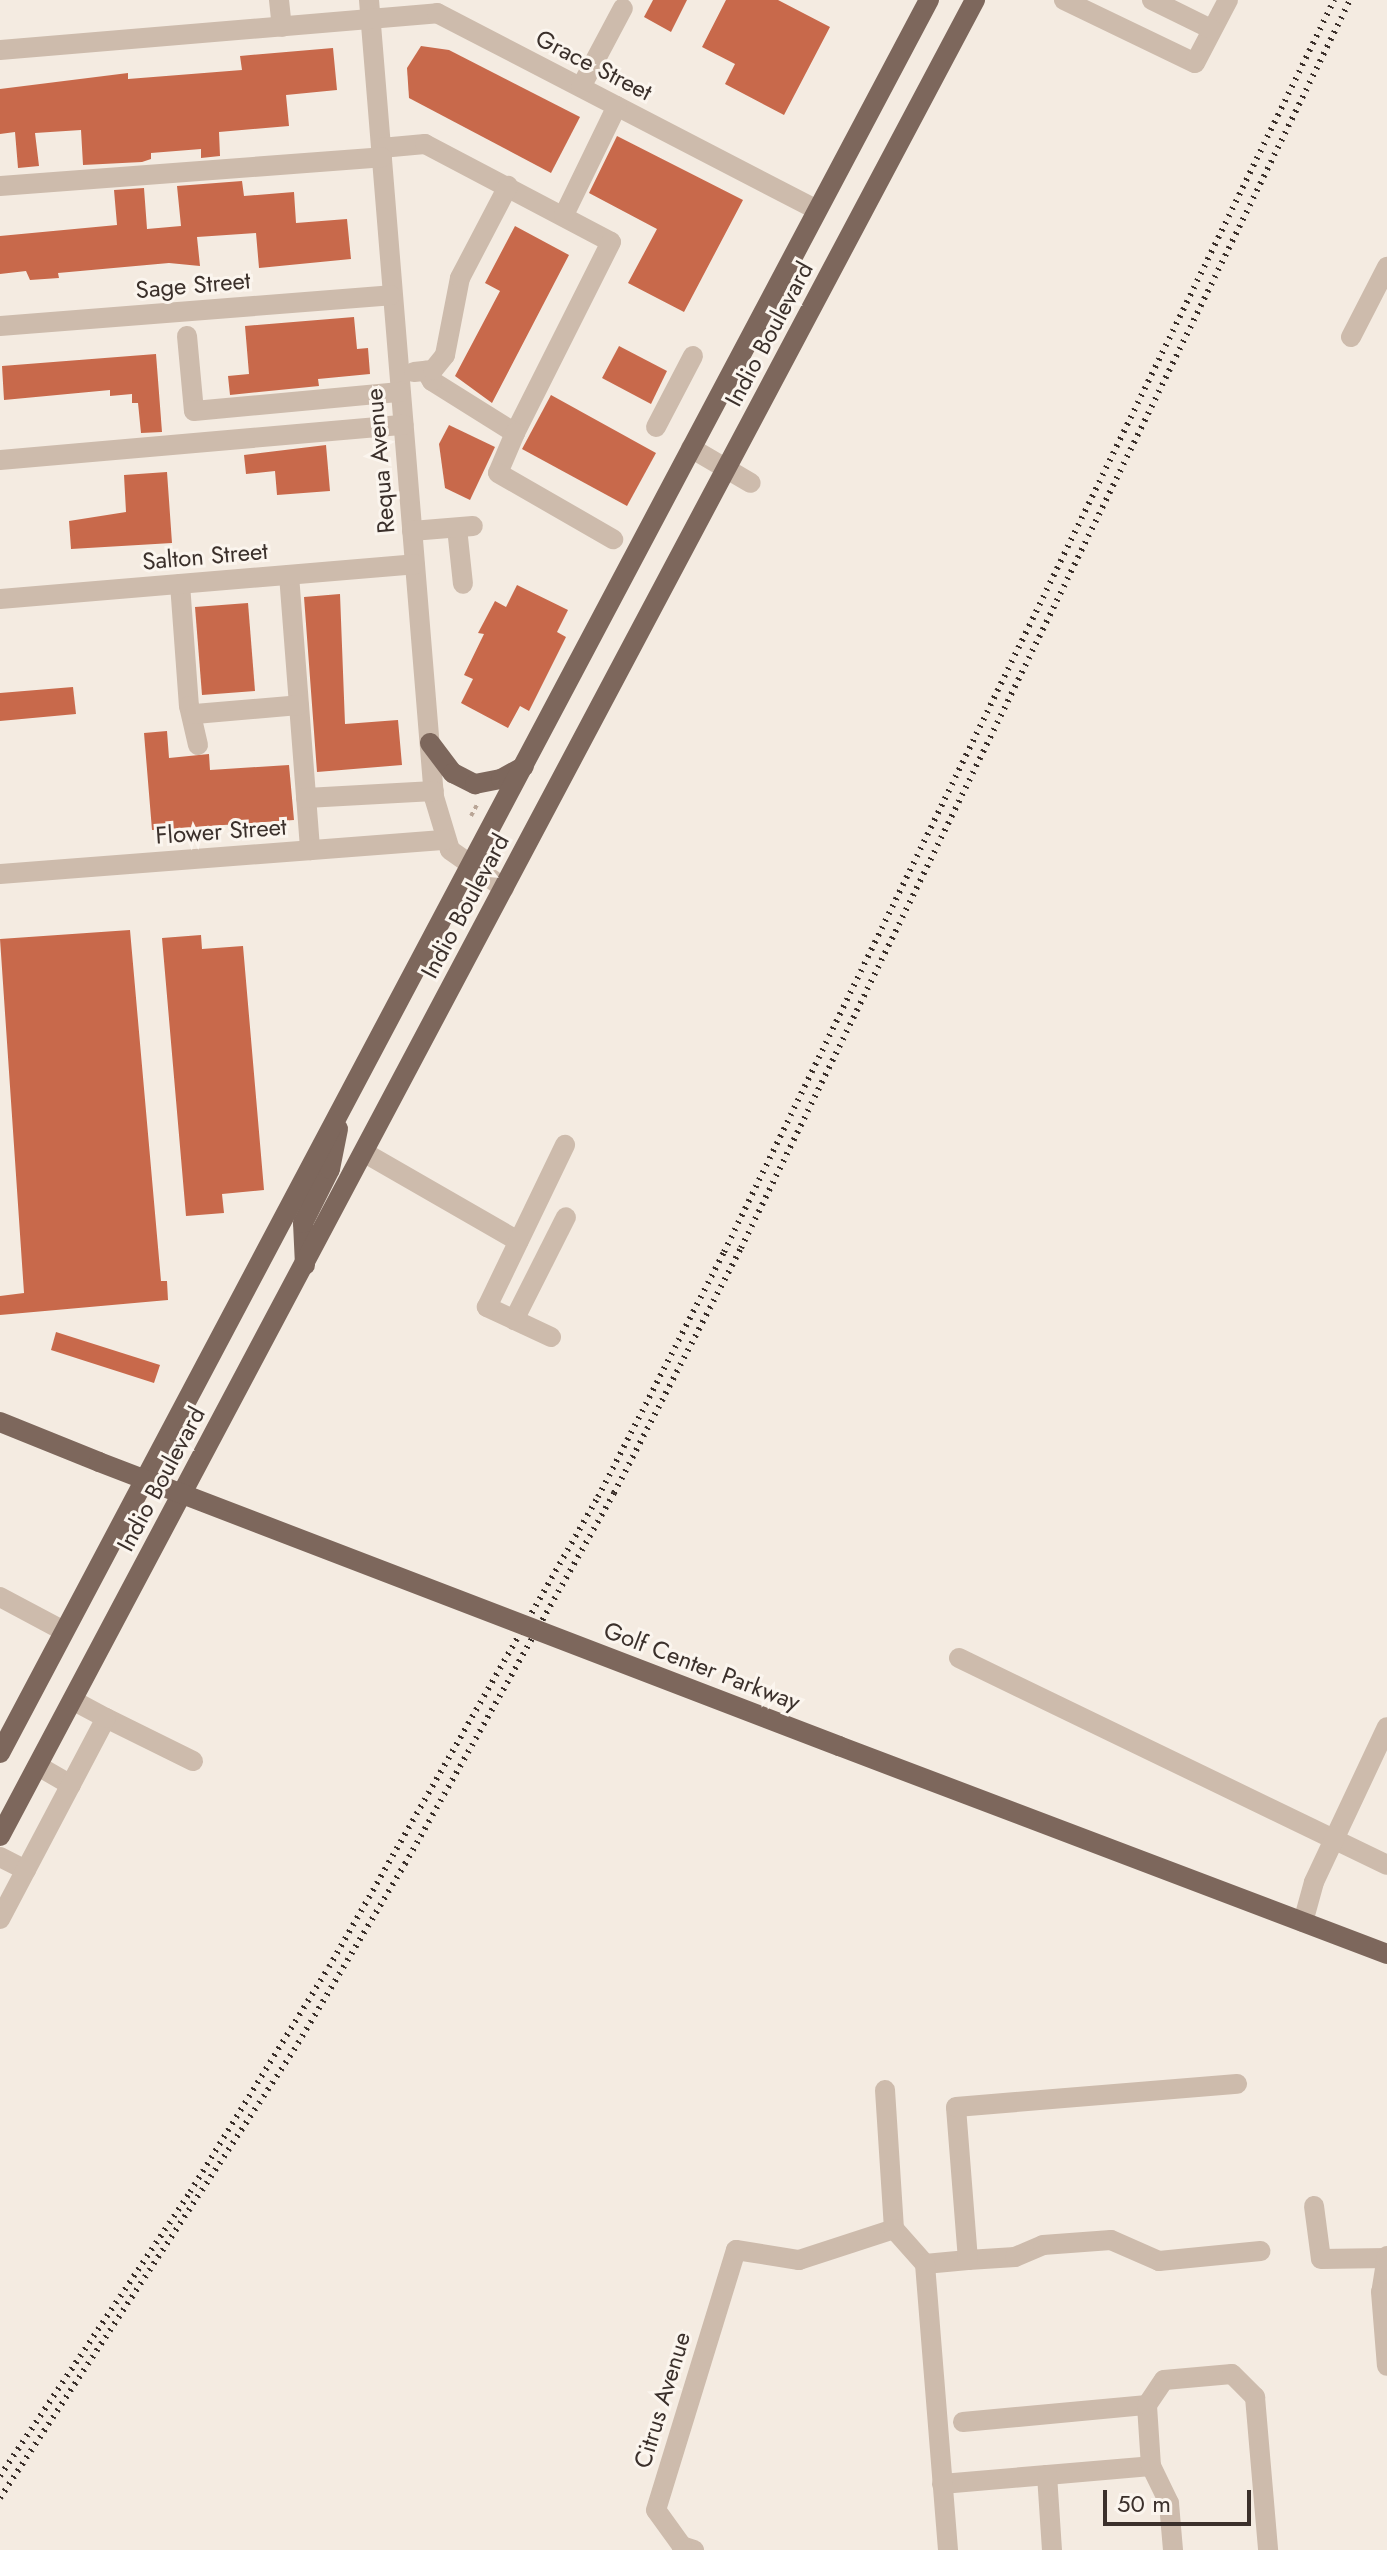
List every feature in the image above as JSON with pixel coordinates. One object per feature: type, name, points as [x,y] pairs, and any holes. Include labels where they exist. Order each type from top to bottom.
[{"type":"main road","name":"Indio Boulevard","points":[[0,1753],[929,0]]},
{"type":"main road","name":"Indio Boulevard","points":[[0,1836],[975,0]]},
{"type":"main road","points":[[430,743],[453,773],[475,784],[501,779],[524,766]]},
{"type":"main road","points":[[305,1265],[303,1223],[330,1169],[343,1106]]},
{"type":"main road","name":"Golf Center Parkway","points":[[0,1422],[1387,1954]]},
{"type":"street","points":[[279,0],[282,27]]},
{"type":"street","points":[[1064,0],[1195,63],[1228,0]]},
{"type":"street","points":[[1152,0],[1211,29]]},
{"type":"street","points":[[581,87],[623,8]]},
{"type":"street","name":"Grace Street","points":[[0,50],[282,27],[370,10],[437,13],[817,210]]},
{"type":"street","name":"Requa Avenue","points":[[370,10],[434,791],[446,840],[469,866],[504,888]]},
{"type":"street","points":[[564,215],[617,106]]},
{"type":"street","points":[[0,186],[381,152],[425,144],[611,242],[498,473],[613,539]]},
{"type":"street","points":[[187,336],[194,411],[399,383],[426,371],[445,355],[460,278],[508,186]]},
{"type":"street","points":[[1351,337],[1387,267]]},
{"type":"street","name":"Sage Street","points":[[0,326],[391,295]]},
{"type":"street","points":[[656,427],[693,356]]},
{"type":"street","points":[[426,371],[432,381],[515,433]]},
{"type":"street","points":[[0,460],[403,425]]},
{"type":"street","points":[[691,448],[751,483]]},
{"type":"street","points":[[412,531],[465,527],[463,584]]},
{"type":"street","name":"Salton Street","points":[[0,599],[415,564]]},
{"type":"street","points":[[289,575],[310,850]]},
{"type":"street","points":[[180,584],[189,706],[195,714],[198,745]]},
{"type":"street","points":[[195,714],[299,705]]},
{"type":"street","points":[[306,798],[434,791]]},
{"type":"street","name":"Flower Street","points":[[0,874],[446,840]]},
{"type":"street","points":[[551,1337],[487,1307],[565,1145]]},
{"type":"street","points":[[365,1153],[518,1241]]},
{"type":"street","points":[[514,1320],[566,1217]]},
{"type":"street","points":[[0,1597],[64,1631]]},
{"type":"street","points":[[959,1658],[1332,1843],[1387,1865]]},
{"type":"street","points":[[72,1700],[193,1761]]},
{"type":"street","points":[[0,1919],[106,1718]]},
{"type":"street","points":[[1303,1922],[1332,1843],[1387,1727]]},
{"type":"street","points":[[38,1766],[71,1785]]},
{"type":"street","points":[[0,1857],[26,1870]]},
{"type":"street","points":[[968,2260],[956,2107],[1237,2084]]},
{"type":"street","points":[[885,2090],[894,2229],[925,2264],[948,2550]]},
{"type":"street","points":[[1314,2206],[1321,2259],[1387,2257],[1381,2292],[1387,2366]]},
{"type":"street","name":"Citrus Avenue","points":[[694,2550],[682,2546],[656,2510],[736,2250],[799,2260],[894,2229]]},
{"type":"street","points":[[925,2264],[1015,2257],[1043,2245],[1111,2240],[1159,2261],[1261,2251]]},
{"type":"street","points":[[1173,2550],[1169,2503],[1151,2466],[1147,2405],[1164,2380],[1232,2374],[1255,2397],[1268,2550]]},
{"type":"street","points":[[963,2422],[1147,2405]]},
{"type":"street","points":[[942,2484],[1151,2466]]},
{"type":"street","points":[[1047,2475],[1052,2550]]},
{"type":"building","points":[[653,0],[687,0],[671,32],[644,17]]},
{"type":"building","points":[[726,0],[778,0],[830,27],[784,115],[725,84],[735,64],[702,47]]},
{"type":"building","points":[[421,46],[449,50],[580,117],[551,173],[409,98],[407,68]]},
{"type":"building","points":[[333,48],[337,90],[286,95],[289,126],[219,132],[220,156],[201,158],[201,149],[151,153],[151,159],[142,162],[83,165],[81,130],[35,133],[39,166],[18,168],[15,132],[0,134],[0,89],[128,73],[128,79],[242,70],[240,56]]},
{"type":"building","points":[[617,136],[743,200],[684,312],[628,283],[657,229],[589,193]]},
{"type":"building","points":[[242,181],[244,196],[294,192],[296,223],[347,219],[351,259],[259,268],[256,233],[197,237],[200,266],[169,263],[58,273],[59,278],[30,280],[26,271],[0,274],[0,236],[117,225],[114,190],[144,188],[147,229],[181,226],[177,186]]},
{"type":"building","points":[[515,226],[569,255],[492,403],[455,376],[500,291],[485,283]]},
{"type":"building","points":[[354,317],[357,349],[368,348],[370,374],[318,379],[319,386],[230,395],[228,376],[249,374],[245,326]]},
{"type":"building","points":[[619,346],[667,371],[651,404],[602,378]]},
{"type":"building","points":[[156,354],[162,432],[141,433],[138,403],[132,403],[132,394],[110,396],[110,390],[4,400],[2,366]]},
{"type":"building","points":[[551,395],[656,453],[627,506],[522,449]]},
{"type":"building","points":[[449,425],[495,447],[470,500],[445,488],[439,444]]},
{"type":"building","points":[[326,445],[330,491],[277,495],[275,471],[246,474],[244,455]]},
{"type":"building","points":[[167,472],[172,543],[71,549],[69,521],[126,512],[124,475]]},
{"type":"building","points":[[517,585],[568,610],[557,632],[566,637],[529,711],[520,706],[508,728],[461,703],[473,679],[464,675],[484,634],[478,633],[495,601],[506,607]]},
{"type":"building","points":[[340,594],[345,724],[398,720],[402,765],[317,772],[304,597]]},
{"type":"building","points":[[248,603],[255,691],[202,695],[195,607]]},
{"type":"building","points":[[73,687],[76,714],[0,721],[0,693]]},
{"type":"building","points":[[167,731],[169,758],[209,754],[210,770],[289,765],[294,820],[152,830],[144,733]]},
{"type":"building","points":[[130,930],[161,1281],[167,1281],[168,1300],[0,1315],[0,1296],[24,1293],[0,939]]},
{"type":"building","points":[[201,935],[202,949],[243,946],[264,1190],[222,1194],[224,1213],[186,1216],[162,938]]},
{"type":"building","points":[[56,1332],[160,1365],[154,1383],[51,1350]]},
{"type":"railway","points":[[0,2476],[190,2192],[329,1967],[598,1497],[724,1252],[1334,0]]},
{"type":"railway","points":[[0,2498],[294,2050],[405,1864],[614,1493],[741,1248],[1350,0]]}]
